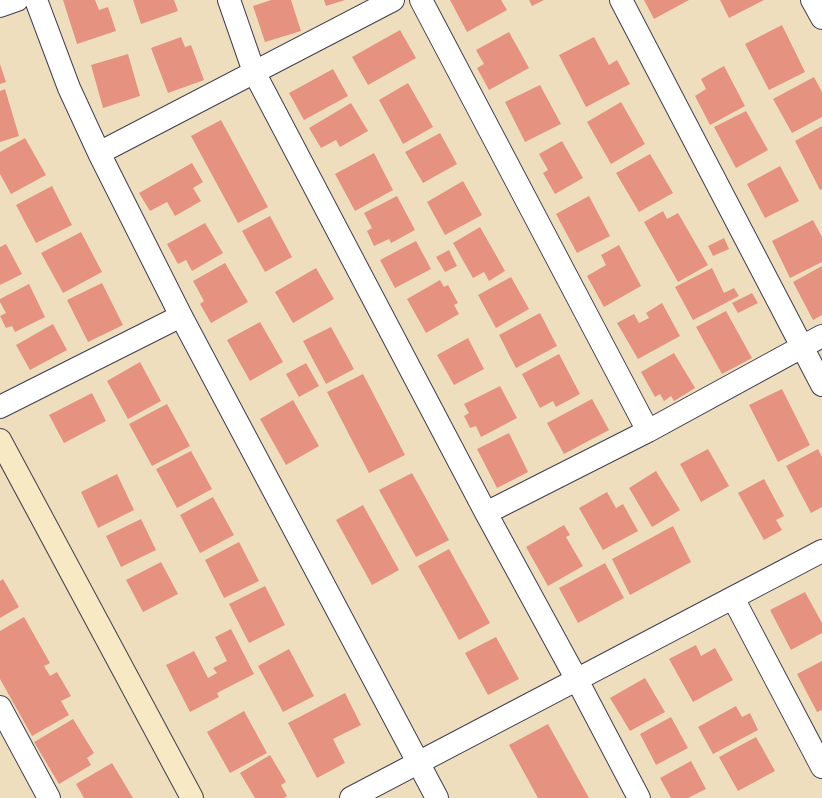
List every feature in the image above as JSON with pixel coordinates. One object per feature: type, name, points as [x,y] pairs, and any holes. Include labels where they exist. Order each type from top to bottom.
[{"type":"street","points":[[0,6],[17,0]]},
{"type":"street","points":[[36,0],[70,88],[100,153],[180,316],[437,798]]},
{"type":"street","points":[[229,0],[254,72],[486,513],[639,798]]},
{"type":"street","points":[[100,153],[393,0]]},
{"type":"street","points":[[421,0],[648,431]]},
{"type":"street","points":[[621,0],[822,385]]},
{"type":"street","points":[[812,0],[822,18]]},
{"type":"street","points":[[0,407],[180,316]]},
{"type":"street","points":[[486,513],[648,431],[822,336]]},
{"type":"street","points":[[0,440],[192,798]]},
{"type":"street","points":[[351,798],[822,551]]},
{"type":"street","points":[[733,598],[822,767]]},
{"type":"street","points":[[0,707],[49,798]]},
{"type":"building","points":[[63,0],[95,0],[99,10],[108,7],[116,31],[77,44]]},
{"type":"building","points":[[133,0],[174,0],[178,11],[141,24]]},
{"type":"building","points":[[271,0],[291,0],[301,31],[265,42],[253,6]]},
{"type":"building","points":[[324,0],[345,0],[326,6]]},
{"type":"building","points":[[450,0],[501,0],[507,10],[467,32]]},
{"type":"building","points":[[529,0],[544,0],[532,6]]},
{"type":"building","points":[[644,0],[689,0],[654,19]]},
{"type":"building","points":[[720,0],[764,0],[729,18]]},
{"type":"building","points":[[782,25],[805,72],[769,90],[745,44]]},
{"type":"building","points":[[400,30],[416,58],[368,85],[352,57]]},
{"type":"building","points":[[509,32],[529,68],[489,90],[477,68],[484,64],[476,50]]},
{"type":"building","points":[[181,37],[185,47],[191,45],[204,80],[168,93],[151,48]]},
{"type":"building","points":[[594,37],[609,65],[617,60],[630,84],[586,107],[559,55]]},
{"type":"building","points":[[128,54],[140,96],[103,108],[91,65]]},
{"type":"building","points":[[0,64],[6,82],[0,84]]},
{"type":"building","points":[[724,66],[745,106],[710,125],[695,96],[706,89],[701,79]]},
{"type":"building","points":[[333,69],[348,96],[304,120],[289,93]]},
{"type":"building","points":[[814,77],[822,92],[822,117],[792,133],[773,99]]},
{"type":"building","points":[[408,83],[433,127],[403,144],[379,100]]},
{"type":"building","points":[[540,85],[561,124],[525,142],[505,102]]},
{"type":"building","points":[[5,89],[19,136],[0,142],[0,91]]},
{"type":"building","points":[[621,102],[645,144],[611,164],[587,122]]},
{"type":"building","points":[[351,103],[368,131],[340,147],[336,140],[321,148],[309,128]]},
{"type":"building","points":[[746,111],[768,150],[736,168],[714,127]]},
{"type":"building","points":[[221,120],[268,207],[238,223],[191,136]]},
{"type":"building","points":[[822,126],[822,189],[820,190],[795,141]]},
{"type":"building","points":[[440,133],[457,164],[423,183],[405,152]]},
{"type":"building","points":[[25,138],[46,175],[11,194],[0,174],[0,152]]},
{"type":"building","points":[[562,141],[583,178],[555,194],[543,173],[548,170],[539,154]]},
{"type":"building","points":[[374,153],[393,190],[355,211],[335,174]]},
{"type":"building","points":[[650,154],[673,193],[639,212],[616,173]]},
{"type":"building","points":[[192,163],[203,182],[193,188],[201,201],[175,216],[167,202],[150,211],[139,193]]},
{"type":"building","points":[[780,166],[799,201],[765,218],[747,184]]},
{"type":"building","points":[[463,181],[482,215],[445,235],[427,202]]},
{"type":"building","points":[[52,186],[72,225],[36,243],[16,205]]},
{"type":"building","points":[[397,196],[415,230],[391,243],[389,239],[374,246],[367,231],[372,228],[364,213]]},
{"type":"building","points":[[589,196],[610,236],[577,253],[556,214]]},
{"type":"building","points":[[663,211],[667,219],[678,213],[708,265],[678,282],[644,222]]},
{"type":"building","points":[[270,216],[292,257],[265,272],[242,231]]},
{"type":"building","points":[[813,220],[822,237],[822,262],[790,278],[772,241]]},
{"type":"building","points":[[205,223],[223,253],[192,271],[186,260],[178,264],[167,244]]},
{"type":"building","points":[[480,227],[505,271],[489,281],[484,272],[473,278],[453,243]]},
{"type":"building","points":[[81,232],[102,272],[63,293],[41,253]]},
{"type":"building","points":[[724,238],[729,249],[713,256],[708,246]]},
{"type":"building","points":[[416,241],[431,269],[395,288],[380,260]]},
{"type":"building","points":[[6,244],[22,274],[0,285],[0,247]]},
{"type":"building","points":[[619,245],[641,286],[604,307],[587,276],[606,265],[601,255]]},
{"type":"building","points":[[449,250],[457,266],[445,272],[436,257]]},
{"type":"building","points":[[225,263],[248,302],[211,323],[200,304],[204,301],[193,281]]},
{"type":"building","points":[[822,266],[822,315],[813,320],[793,282]]},
{"type":"building","points":[[316,268],[334,299],[293,323],[275,292]]},
{"type":"building","points":[[712,268],[724,293],[734,288],[739,296],[693,320],[675,287]]},
{"type":"building","points":[[511,277],[529,309],[496,328],[478,295]]},
{"type":"building","points":[[440,280],[444,287],[448,285],[458,303],[454,305],[459,314],[426,333],[407,299]]},
{"type":"building","points":[[102,283],[123,325],[88,342],[67,300]]},
{"type":"building","points":[[29,284],[45,317],[15,332],[12,326],[6,328],[0,316],[6,313],[0,299]]},
{"type":"building","points":[[752,293],[758,303],[738,313],[732,303]]},
{"type":"building","points":[[662,303],[680,336],[638,359],[617,323],[634,314],[639,323],[649,318],[646,313]]},
{"type":"building","points":[[726,311],[752,358],[722,374],[696,327]]},
{"type":"building","points":[[540,313],[557,346],[516,368],[499,335]]},
{"type":"building","points":[[260,322],[283,362],[250,381],[227,340]]},
{"type":"building","points":[[53,324],[67,350],[30,370],[16,345]]},
{"type":"building","points":[[331,327],[354,369],[326,384],[303,341]]},
{"type":"building","points":[[468,338],[484,369],[454,385],[437,355]]},
{"type":"building","points":[[674,353],[695,388],[674,401],[671,396],[664,401],[660,394],[655,397],[641,372]]},
{"type":"building","points":[[559,354],[580,394],[556,407],[553,401],[540,408],[522,374]]},
{"type":"building","points":[[140,362],[161,401],[128,419],[107,381]]},
{"type":"building","points":[[306,363],[319,386],[299,397],[286,374]]},
{"type":"building","points":[[363,374],[405,455],[369,473],[327,392]]},
{"type":"building","points":[[500,386],[517,418],[481,437],[476,426],[470,428],[464,416],[469,413],[464,404]]},
{"type":"building","points":[[782,389],[810,445],[778,462],[749,405]]},
{"type":"building","points":[[92,393],[106,421],[64,443],[49,415]]},
{"type":"building","points":[[592,399],[609,430],[564,454],[547,423]]},
{"type":"building","points":[[293,400],[319,446],[286,465],[260,419]]},
{"type":"building","points":[[167,404],[190,446],[152,466],[129,424]]},
{"type":"building","points":[[509,433],[528,472],[497,488],[477,449]]},
{"type":"building","points":[[708,449],[729,486],[701,502],[680,464]]},
{"type":"building","points":[[818,449],[822,457],[822,507],[811,513],[786,466]]},
{"type":"building","points":[[191,451],[212,489],[177,508],[156,469]]},
{"type":"building","points":[[656,471],[680,510],[652,527],[629,488]]},
{"type":"building","points":[[412,473],[449,540],[416,557],[379,490]]},
{"type":"building","points":[[117,474],[134,510],[98,528],[81,492]]},
{"type":"building","points":[[764,479],[784,516],[776,520],[782,530],[764,540],[738,493]]},
{"type":"building","points":[[607,492],[616,508],[623,504],[638,531],[603,550],[579,508]]},
{"type":"building","points":[[213,497],[234,535],[200,553],[180,515]]},
{"type":"building","points":[[363,505],[399,570],[372,585],[336,520]]},
{"type":"building","points":[[141,519],[156,550],[121,567],[106,536]]},
{"type":"building","points":[[564,525],[570,535],[566,537],[583,566],[548,586],[526,547]]},
{"type":"building","points":[[673,526],[691,562],[630,595],[612,559]]},
{"type":"building","points":[[239,542],[259,581],[224,598],[205,560]]},
{"type":"building","points":[[449,549],[490,623],[459,640],[418,566]]},
{"type":"building","points":[[161,562],[178,594],[143,612],[126,580]]},
{"type":"building","points":[[605,563],[624,598],[578,623],[559,588]]},
{"type":"building","points":[[3,579],[19,607],[0,618],[0,581]]},
{"type":"building","points":[[265,586],[285,625],[249,643],[229,604]]},
{"type":"building","points":[[805,592],[822,623],[822,633],[791,650],[770,610]]},
{"type":"building","points":[[24,617],[50,663],[44,666],[50,676],[57,672],[71,696],[61,701],[69,715],[32,736],[0,679],[0,631]]},
{"type":"building","points":[[231,629],[254,674],[217,693],[219,697],[190,712],[166,665],[194,651],[208,678],[217,673],[213,668],[227,661],[215,637]]},
{"type":"building","points":[[496,637],[519,679],[488,695],[465,653]]},
{"type":"building","points":[[696,645],[701,656],[715,648],[733,680],[693,702],[669,659]]},
{"type":"building","points":[[289,649],[314,696],[283,712],[258,666]]},
{"type":"building","points":[[822,661],[822,710],[817,712],[797,674]]},
{"type":"building","points":[[645,678],[665,712],[630,731],[610,698]]},
{"type":"building","points":[[345,693],[361,725],[333,739],[345,763],[317,778],[288,723]]},
{"type":"building","points":[[736,706],[742,717],[750,713],[758,730],[713,754],[698,727]]},
{"type":"building","points":[[244,711],[267,753],[230,773],[207,732]]},
{"type":"building","points":[[671,717],[688,748],[656,765],[640,734]]},
{"type":"building","points":[[73,719],[94,753],[87,758],[91,765],[59,784],[34,742]]},
{"type":"building","points":[[548,724],[589,798],[538,798],[509,745]]},
{"type":"building","points":[[756,737],[775,771],[738,791],[719,757]]},
{"type":"building","points":[[270,755],[286,782],[281,785],[287,796],[284,798],[255,798],[240,773]]},
{"type":"building","points":[[691,761],[706,789],[688,798],[671,798],[660,778]]},
{"type":"building","points":[[112,763],[133,798],[84,798],[76,784]]}]
